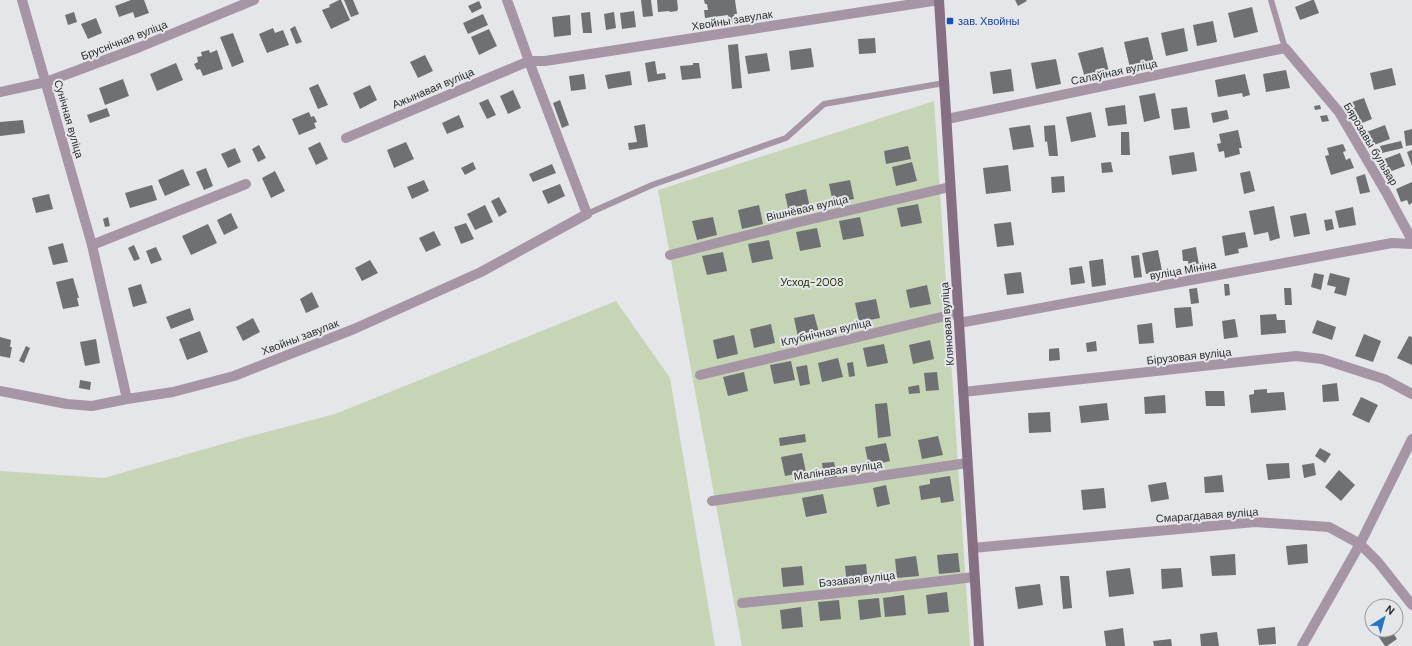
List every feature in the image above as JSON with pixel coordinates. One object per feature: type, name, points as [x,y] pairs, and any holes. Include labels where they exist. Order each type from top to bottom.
[{"type":"street","name":"Сунічная вуліца","points":[[22,0],[92,245],[126,399]]},
{"type":"street","name":"Бруснічная вуліца","points":[[0,92],[46,82],[140,47],[254,0]]},
{"type":"street","points":[[507,0],[587,214]]},
{"type":"street","name":"Хвойны завулак","points":[[529,61],[545,61],[939,0]]},
{"type":"street","name":"Кляновая вуліца","points":[[939,0],[978,646]]},
{"type":"street","name":"Салаўіная вуліца","points":[[947,119],[1285,48]]},
{"type":"street","name":"Бярозавы бульвар","points":[[1285,48],[1339,112],[1412,240]]},
{"type":"street","name":"Ажынавая вуліца","points":[[346,138],[529,61]]},
{"type":"street","points":[[92,245],[246,184]]},
{"type":"street","name":"Вішнёвая вуліца","points":[[670,255],[799,222],[950,187]]},
{"type":"street","name":"Хвойны завулак","points":[[0,391],[67,404],[92,406],[173,392],[234,376],[354,329],[481,272],[587,214]]},
{"type":"street","name":"вуліца Мініна","points":[[958,318],[1392,243],[1412,244]]},
{"type":"street","name":"Клубнічная вуліца","points":[[700,374],[958,318]]},
{"type":"street","name":"Бірузовая вуліца","points":[[963,392],[1296,356],[1322,358],[1384,379],[1412,394]]},
{"type":"street","points":[[1302,646],[1360,544],[1412,439]]},
{"type":"street","name":"Малінавая вуліца","points":[[712,501],[967,463]]},
{"type":"street","name":"Смарагдавая вуліца","points":[[973,548],[1255,522],[1329,527],[1360,544],[1378,562],[1412,605]]},
{"type":"street","name":"Бэзавая вуліца","points":[[742,603],[974,577]]},
{"type":"lane","points":[[1271,0],[1285,48]]},
{"type":"lane","points":[[587,214],[652,185],[786,138],[824,104],[944,83]]},
{"type":"green space","name":"Усход-2008","points":[[934,101],[970,646],[742,646],[658,190]]},
{"type":"green space","points":[[616,301],[670,378],[715,646],[0,646],[0,471],[104,478],[240,439],[335,414]]},
{"type":"building","points":[[131,0],[144,0],[149,13],[135,18],[133,12],[119,17],[115,6]]},
{"type":"building","points":[[341,0],[350,20],[331,29],[322,10],[330,7],[329,5]]},
{"type":"building","points":[[344,0],[353,0],[359,14],[351,17]]},
{"type":"building","points":[[641,0],[651,0],[653,16],[643,17]]},
{"type":"building","points":[[657,0],[677,0],[678,9],[677,11],[658,12]]},
{"type":"building","points":[[704,0],[735,0],[737,14],[734,14],[736,23],[730,24],[728,15],[705,18],[704,10],[708,10],[707,4],[705,4]]},
{"type":"building","points":[[1015,0],[1026,0],[1027,1],[1018,6]]},
{"type":"building","points":[[1314,0],[1319,13],[1300,20],[1295,7]]},
{"type":"building","points":[[479,1],[482,8],[472,13],[468,6]]},
{"type":"building","points":[[1252,7],[1258,32],[1234,38],[1228,13]]},
{"type":"building","points":[[634,11],[636,27],[622,29],[620,13]]},
{"type":"building","points":[[74,12],[77,22],[68,25],[65,15]]},
{"type":"building","points":[[590,12],[592,33],[583,33],[581,13]]},
{"type":"building","points":[[614,12],[616,28],[606,30],[604,14]]},
{"type":"building","points":[[483,14],[488,25],[468,34],[463,23]]},
{"type":"building","points":[[570,15],[571,35],[554,37],[552,17]]},
{"type":"building","points":[[96,18],[102,33],[88,39],[81,24]]},
{"type":"building","points":[[1213,21],[1217,42],[1197,46],[1193,25]]},
{"type":"building","points":[[295,26],[302,42],[296,44],[290,29]]},
{"type":"building","points":[[273,28],[275,33],[283,30],[289,45],[267,53],[259,34]]},
{"type":"building","points":[[1184,28],[1188,51],[1166,56],[1161,33]]},
{"type":"building","points":[[489,29],[497,46],[479,55],[471,37]]},
{"type":"building","points":[[233,33],[244,62],[232,67],[220,37]]},
{"type":"building","points":[[1148,37],[1154,62],[1130,68],[1124,42]]},
{"type":"building","points":[[875,38],[876,53],[859,54],[858,39]]},
{"type":"building","points":[[738,44],[742,88],[732,89],[728,45]]},
{"type":"building","points":[[1103,47],[1109,72],[1085,78],[1078,53]]},
{"type":"building","points":[[811,48],[814,67],[791,70],[789,51]]},
{"type":"building","points":[[209,50],[210,53],[217,50],[223,69],[203,76],[200,69],[197,70],[194,64],[198,62],[197,57],[202,56],[201,52]]},
{"type":"building","points":[[767,53],[770,71],[748,74],[745,56]]},
{"type":"building","points":[[425,55],[433,71],[418,78],[410,62]]},
{"type":"building","points":[[1056,59],[1061,84],[1036,89],[1031,63]]},
{"type":"building","points":[[655,61],[657,74],[665,73],[666,79],[648,82],[645,63]]},
{"type":"building","points":[[176,63],[183,80],[157,91],[150,74]]},
{"type":"building","points":[[693,63],[699,63],[701,78],[682,80],[680,66],[693,65]]},
{"type":"building","points":[[1392,68],[1396,85],[1374,90],[1370,73]]},
{"type":"building","points":[[1011,69],[1014,91],[993,94],[990,72]]},
{"type":"building","points":[[1286,70],[1290,88],[1266,92],[1263,74]]},
{"type":"building","points":[[630,71],[632,85],[608,89],[605,75]]},
{"type":"building","points":[[584,74],[586,89],[571,91],[569,76]]},
{"type":"building","points":[[1245,74],[1250,95],[1243,97],[1242,93],[1218,97],[1215,80]]},
{"type":"building","points":[[123,79],[129,96],[105,105],[99,88]]},
{"type":"building","points":[[318,84],[328,105],[318,109],[309,88]]},
{"type":"building","points":[[370,85],[377,100],[360,109],[353,93]]},
{"type":"building","points":[[513,90],[521,108],[508,114],[500,96]]},
{"type":"building","points":[[1155,93],[1160,118],[1144,122],[1139,96]]},
{"type":"building","points":[[1364,98],[1372,119],[1357,125],[1354,119],[1351,120],[1346,104]]},
{"type":"building","points":[[488,99],[496,115],[487,119],[479,103]]},
{"type":"building","points":[[560,100],[569,125],[562,128],[553,103]]},
{"type":"building","points":[[1125,105],[1127,124],[1108,126],[1105,108]]},
{"type":"building","points":[[1320,105],[1321,109],[1315,110],[1314,106]]},
{"type":"building","points":[[1187,107],[1190,128],[1174,130],[1171,109]]},
{"type":"building","points":[[107,108],[110,116],[90,123],[87,115]]},
{"type":"building","points":[[1227,110],[1229,119],[1213,123],[1211,113]]},
{"type":"building","points":[[309,112],[311,117],[314,116],[317,122],[314,123],[316,128],[299,135],[292,119]]},
{"type":"building","points":[[1091,112],[1096,137],[1071,142],[1066,117]]},
{"type":"building","points":[[459,115],[464,127],[447,134],[442,123]]},
{"type":"building","points":[[1327,115],[1329,121],[1322,122],[1320,116]]},
{"type":"building","points":[[23,120],[25,133],[0,136],[0,122]]},
{"type":"building","points":[[645,124],[648,147],[629,150],[628,143],[637,142],[634,126]]},
{"type":"building","points":[[1030,125],[1034,147],[1013,150],[1009,128]]},
{"type":"building","points":[[1055,125],[1058,156],[1049,156],[1047,141],[1045,142],[1044,126]]},
{"type":"building","points":[[1385,125],[1390,139],[1369,147],[1364,133]]},
{"type":"building","points":[[1412,129],[1412,145],[1406,146],[1404,131]]},
{"type":"building","points":[[1238,130],[1242,148],[1239,148],[1240,154],[1225,158],[1224,151],[1219,152],[1217,144],[1221,143],[1219,134]]},
{"type":"building","points":[[1121,132],[1129,132],[1130,155],[1121,155]]},
{"type":"building","points":[[1401,141],[1403,148],[1382,153],[1380,146]]},
{"type":"building","points":[[320,142],[328,159],[316,165],[308,148]]},
{"type":"building","points":[[406,142],[414,159],[394,168],[387,150]]},
{"type":"building","points":[[1343,144],[1346,151],[1343,152],[1346,160],[1350,158],[1354,168],[1331,175],[1325,156],[1329,155],[1327,148]]},
{"type":"building","points":[[259,145],[266,158],[258,162],[252,149]]},
{"type":"building","points":[[908,146],[911,159],[886,164],[884,151]]},
{"type":"building","points":[[235,148],[241,162],[228,168],[221,154]]},
{"type":"building","points":[[1412,150],[1412,166],[1407,152]]},
{"type":"building","points":[[1194,152],[1197,171],[1172,175],[1169,156]]},
{"type":"building","points":[[1400,153],[1405,166],[1384,174],[1379,161]]},
{"type":"building","points":[[473,162],[476,169],[465,175],[461,168]]},
{"type":"building","points":[[912,162],[917,181],[896,186],[892,167]]},
{"type":"building","points":[[1111,162],[1113,172],[1102,173],[1101,163]]},
{"type":"building","points":[[552,164],[556,173],[533,182],[529,174]]},
{"type":"building","points":[[1008,165],[1011,191],[986,194],[983,168]]},
{"type":"building","points":[[206,168],[213,186],[204,190],[196,172]]},
{"type":"building","points":[[183,169],[190,185],[165,196],[158,180]]},
{"type":"building","points":[[275,171],[285,191],[271,198],[262,178]]},
{"type":"building","points":[[1250,171],[1255,191],[1244,194],[1240,173]]},
{"type":"building","points":[[1365,174],[1370,192],[1360,194],[1356,177]]},
{"type":"building","points":[[1064,176],[1065,192],[1052,193],[1051,177]]},
{"type":"building","points":[[424,180],[429,191],[412,199],[407,187]]},
{"type":"building","points":[[850,180],[854,199],[833,203],[829,184]]},
{"type":"building","points":[[1412,182],[1412,203],[1409,205],[1407,200],[1401,202],[1396,189]]},
{"type":"building","points":[[560,184],[565,196],[548,204],[542,191]]},
{"type":"building","points":[[152,185],[157,200],[130,208],[125,193]]},
{"type":"building","points":[[806,189],[810,208],[789,213],[785,194]]},
{"type":"building","points":[[49,194],[53,209],[36,213],[32,198]]},
{"type":"building","points":[[499,197],[507,212],[499,217],[491,201]]},
{"type":"building","points":[[918,204],[922,223],[901,227],[897,208]]},
{"type":"building","points":[[485,205],[493,222],[475,230],[467,214]]},
{"type":"building","points":[[759,205],[763,224],[742,229],[738,210]]},
{"type":"building","points":[[1274,206],[1280,238],[1270,241],[1268,232],[1254,235],[1249,211]]},
{"type":"building","points":[[1353,207],[1356,225],[1339,228],[1335,211]]},
{"type":"building","points":[[231,213],[238,228],[224,235],[217,220]]},
{"type":"building","points":[[1306,213],[1310,234],[1294,237],[1290,216]]},
{"type":"building","points":[[108,217],[110,226],[105,227],[103,219]]},
{"type":"building","points":[[713,217],[717,235],[697,240],[692,221]]},
{"type":"building","points":[[860,217],[864,236],[843,240],[839,221]]},
{"type":"building","points":[[1332,219],[1334,229],[1326,231],[1324,220]]},
{"type":"building","points":[[1011,222],[1014,245],[997,247],[994,224]]},
{"type":"building","points":[[466,223],[474,239],[461,244],[454,227]]},
{"type":"building","points":[[208,224],[217,243],[191,255],[182,236]]},
{"type":"building","points":[[817,228],[821,247],[800,251],[796,232]]},
{"type":"building","points":[[434,231],[441,245],[426,252],[419,238]]},
{"type":"building","points":[[1245,232],[1248,247],[1238,249],[1239,253],[1225,256],[1222,236]]},
{"type":"building","points":[[769,240],[773,259],[752,263],[748,244]]},
{"type":"building","points":[[63,243],[68,262],[53,265],[48,247]]},
{"type":"building","points":[[134,245],[140,259],[134,261],[128,248]]},
{"type":"building","points":[[156,247],[162,260],[151,264],[146,251]]},
{"type":"building","points":[[1196,247],[1199,265],[1189,266],[1188,261],[1183,261],[1182,250]]},
{"type":"building","points":[[1158,250],[1162,271],[1146,274],[1142,253]]},
{"type":"building","points":[[723,252],[727,271],[707,275],[702,256]]},
{"type":"building","points":[[1139,255],[1142,277],[1134,278],[1131,256]]},
{"type":"building","points":[[1103,259],[1106,285],[1092,287],[1089,261]]},
{"type":"building","points":[[370,260],[378,273],[362,281],[355,268]]},
{"type":"building","points":[[1082,266],[1085,283],[1071,285],[1069,268]]},
{"type":"building","points":[[1021,272],[1024,293],[1007,295],[1004,274]]},
{"type":"building","points":[[1314,273],[1324,275],[1321,290],[1311,287]]},
{"type":"building","points":[[1330,273],[1350,278],[1346,296],[1334,293],[1336,287],[1327,285]]},
{"type":"building","points":[[73,278],[79,298],[77,298],[79,306],[63,309],[56,282]]},
{"type":"building","points":[[141,284],[147,303],[133,307],[128,288]]},
{"type":"building","points":[[1224,284],[1229,284],[1230,295],[1225,296]]},
{"type":"building","points":[[927,285],[931,304],[910,308],[906,290]]},
{"type":"building","points":[[1197,288],[1199,303],[1191,304],[1189,289]]},
{"type":"building","points":[[1284,288],[1291,288],[1292,305],[1285,305]]},
{"type":"building","points":[[312,292],[319,307],[306,313],[300,299]]},
{"type":"building","points":[[876,299],[880,318],[859,322],[855,303]]},
{"type":"building","points":[[1191,307],[1193,326],[1176,328],[1174,308]]},
{"type":"building","points":[[190,308],[194,320],[171,329],[166,317]]},
{"type":"building","points":[[814,314],[819,333],[798,337],[794,318]]},
{"type":"building","points":[[1276,314],[1277,320],[1285,320],[1286,333],[1261,335],[1260,315]]},
{"type":"building","points":[[253,318],[260,332],[243,341],[236,327]]},
{"type":"building","points":[[1235,319],[1238,337],[1224,339],[1222,321]]},
{"type":"building","points":[[1317,320],[1336,327],[1332,340],[1312,333]]},
{"type":"building","points":[[1152,323],[1154,343],[1139,344],[1137,325]]},
{"type":"building","points":[[771,324],[775,343],[754,348],[750,329]]},
{"type":"building","points":[[200,331],[208,352],[187,360],[179,339]]},
{"type":"building","points":[[1364,334],[1381,341],[1373,362],[1355,356]]},
{"type":"building","points":[[734,335],[738,354],[717,359],[713,340]]},
{"type":"building","points":[[1409,336],[1412,337],[1412,365],[1397,358]]},
{"type":"building","points":[[0,337],[11,340],[10,347],[12,347],[10,358],[0,356]]},
{"type":"building","points":[[96,339],[100,363],[85,366],[80,342]]},
{"type":"building","points":[[930,340],[934,359],[913,364],[909,345]]},
{"type":"building","points":[[1096,341],[1097,351],[1087,352],[1086,343]]},
{"type":"building","points":[[884,344],[888,363],[867,367],[863,348]]},
{"type":"building","points":[[26,346],[30,348],[24,363],[19,361]]},
{"type":"building","points":[[1059,348],[1060,360],[1049,361],[1049,349]]},
{"type":"building","points":[[838,358],[843,377],[822,382],[818,363]]},
{"type":"building","points":[[791,361],[795,380],[774,384],[770,365]]},
{"type":"building","points":[[853,362],[855,376],[849,377],[847,363]]},
{"type":"building","points":[[807,365],[810,384],[800,386],[796,367]]},
{"type":"building","points":[[744,372],[748,391],[728,396],[723,377]]},
{"type":"building","points":[[937,372],[939,390],[926,391],[924,373]]},
{"type":"building","points":[[80,380],[91,382],[90,390],[79,388]]},
{"type":"building","points":[[1337,383],[1339,401],[1323,402],[1322,385]]},
{"type":"building","points":[[919,385],[920,393],[909,394],[908,387]]},
{"type":"building","points":[[1267,389],[1267,393],[1284,392],[1286,410],[1251,413],[1249,395],[1254,394],[1254,390]]},
{"type":"building","points":[[1205,391],[1224,391],[1225,406],[1206,406]]},
{"type":"building","points":[[1165,395],[1166,413],[1145,414],[1144,397]]},
{"type":"building","points":[[1361,397],[1378,405],[1369,423],[1352,415]]},
{"type":"building","points":[[887,403],[891,436],[878,438],[875,404]]},
{"type":"building","points":[[1107,403],[1109,420],[1081,423],[1079,406]]},
{"type":"building","points":[[1050,412],[1051,432],[1029,433],[1028,413]]},
{"type":"building","points":[[805,434],[806,442],[780,446],[779,438]]},
{"type":"building","points":[[938,436],[943,455],[922,459],[918,440]]},
{"type":"building","points":[[886,443],[890,461],[869,466],[865,447]]},
{"type":"building","points":[[1320,448],[1331,454],[1325,463],[1315,456]]},
{"type":"building","points":[[802,453],[806,472],[785,476],[781,457]]},
{"type":"building","points":[[834,462],[837,477],[824,479],[822,463]]},
{"type":"building","points":[[1289,463],[1290,478],[1268,480],[1266,464]]},
{"type":"building","points":[[1314,463],[1316,475],[1304,478],[1302,465]]},
{"type":"building","points":[[1339,470],[1355,485],[1341,501],[1325,487]]},
{"type":"building","points":[[1222,475],[1224,492],[1205,493],[1204,477]]},
{"type":"building","points":[[950,476],[954,501],[941,503],[940,497],[921,500],[919,486],[930,484],[930,479]]},
{"type":"building","points":[[1166,482],[1169,499],[1151,502],[1148,485]]},
{"type":"building","points":[[886,485],[890,504],[877,507],[873,488]]},
{"type":"building","points":[[1104,488],[1106,508],[1083,510],[1081,490]]},
{"type":"building","points":[[823,494],[827,513],[806,517],[802,498]]},
{"type":"building","points":[[1307,544],[1308,563],[1288,565],[1286,546]]},
{"type":"building","points":[[958,553],[960,572],[939,574],[937,555]]},
{"type":"building","points":[[1235,554],[1236,575],[1212,576],[1210,556]]},
{"type":"building","points":[[916,556],[919,576],[897,578],[895,559]]},
{"type":"building","points":[[866,564],[868,583],[847,585],[845,566]]},
{"type":"building","points":[[802,566],[804,585],[783,587],[781,568]]},
{"type":"building","points":[[1130,568],[1134,594],[1109,597],[1106,571]]},
{"type":"building","points":[[1181,568],[1183,587],[1162,589],[1161,569]]},
{"type":"building","points":[[1060,576],[1069,576],[1072,608],[1063,609]]},
{"type":"building","points":[[1040,584],[1043,605],[1018,609],[1015,587]]},
{"type":"building","points":[[947,592],[949,612],[928,614],[926,595]]},
{"type":"building","points":[[904,595],[906,615],[885,617],[883,598]]},
{"type":"building","points":[[879,598],[881,617],[860,620],[858,600]]},
{"type":"building","points":[[839,600],[841,619],[820,621],[818,602]]},
{"type":"building","points":[[801,607],[803,627],[782,629],[780,610]]},
{"type":"building","points":[[1275,627],[1276,644],[1259,645],[1257,629]]},
{"type":"building","points":[[1123,628],[1125,646],[1106,646],[1104,631]]},
{"type":"building","points":[[1217,632],[1219,646],[1201,646],[1200,634]]},
{"type":"building","points":[[1380,638],[1397,639],[1387,646],[1385,646]]},
{"type":"building","points":[[1171,639],[1172,646],[1154,646],[1153,641]]},
{"type":"place","name":"зав. Хвойны","points":[[950,21]]}]
